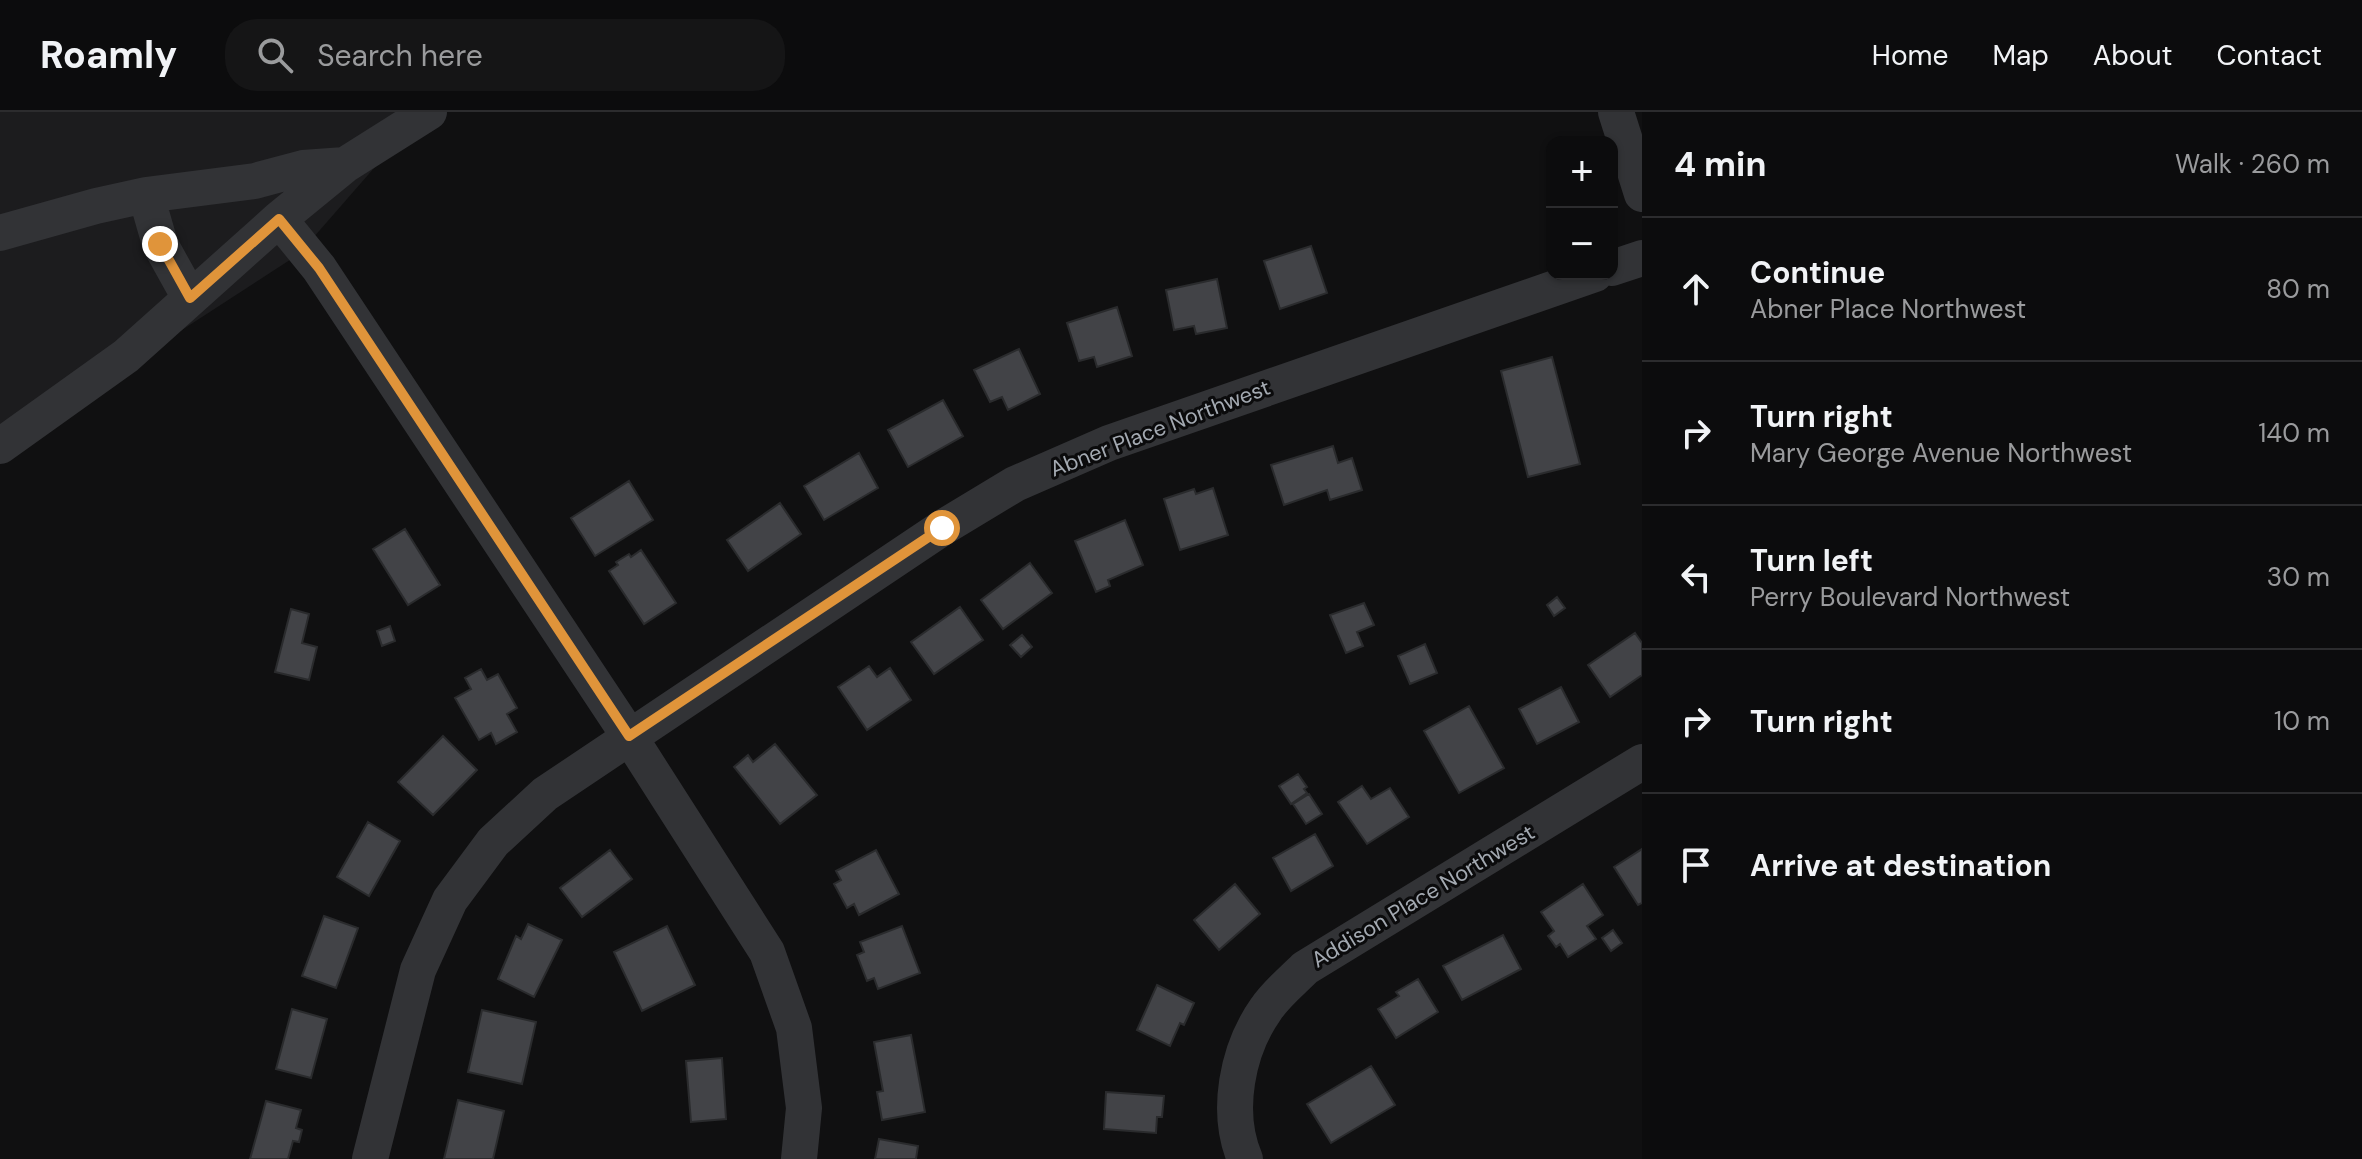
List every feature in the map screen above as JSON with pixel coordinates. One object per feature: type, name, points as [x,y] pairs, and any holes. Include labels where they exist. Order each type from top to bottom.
[{"type":"street","points":[[0,446],[126,356],[279,219],[345,165],[429,112]]},
{"type":"street","points":[[1616,112],[1642,194]]},
{"type":"street","points":[[0,233],[146,195],[255,181],[303,168],[345,165]]},
{"type":"street","points":[[146,195],[160,244],[190,298]]},
{"type":"street","points":[[279,219],[319,268],[629,736],[767,952],[794,1028],[804,1108],[799,1159]]},
{"type":"street","points":[[1618,266],[1642,258]]},
{"type":"street","name":"Abner Place Northwest","points":[[370,1159],[418,970],[450,900],[493,842],[545,794],[928,536],[1015,484],[1109,443],[1578,280]]},
{"type":"street","name":"Addison Place Northwest","points":[[1245,1159],[1239,1145],[1235,1101],[1242,1057],[1266,1008],[1305,968],[1642,762]]},
{"type":"shaded area","points":[[0,112],[423,112],[299,254],[0,448]]},
{"type":"building","points":[[1311,246],[1327,293],[1280,309],[1264,261]]},
{"type":"building","points":[[1217,279],[1227,328],[1196,334],[1194,326],[1174,330],[1166,290]]},
{"type":"building","points":[[1117,307],[1132,356],[1097,367],[1094,357],[1079,361],[1067,323]]},
{"type":"building","points":[[1019,349],[1040,394],[1008,410],[1002,397],[990,402],[974,370]]},
{"type":"building","points":[[1552,357],[1580,464],[1528,477],[1501,371]]},
{"type":"building","points":[[943,400],[963,436],[908,467],[888,430]]},
{"type":"building","points":[[1333,446],[1338,463],[1352,458],[1362,490],[1330,500],[1327,490],[1284,505],[1271,465]]},
{"type":"building","points":[[859,453],[878,488],[824,520],[804,486]]},
{"type":"building","points":[[629,481],[653,520],[595,556],[571,518]]},
{"type":"building","points":[[1213,488],[1228,535],[1180,550],[1164,499],[1194,489],[1196,494]]},
{"type":"building","points":[[780,503],[801,534],[748,571],[727,540]]},
{"type":"building","points":[[1125,520],[1143,565],[1108,580],[1110,586],[1096,592],[1075,541]]},
{"type":"building","points":[[405,529],[440,585],[408,605],[373,549]]},
{"type":"building","points":[[641,550],[676,603],[644,624],[609,571],[618,565],[616,562]]},
{"type":"building","points":[[1030,563],[1052,593],[1003,629],[981,600]]},
{"type":"building","points":[[1557,597],[1565,608],[1554,616],[1547,605]]},
{"type":"building","points":[[1364,603],[1374,625],[1357,632],[1363,646],[1346,653],[1330,615]]},
{"type":"building","points":[[960,607],[983,640],[934,674],[911,642]]},
{"type":"building","points":[[291,609],[309,614],[302,643],[317,647],[309,680],[275,672]]},
{"type":"building","points":[[390,626],[395,641],[382,646],[377,631]]},
{"type":"building","points":[[1635,633],[1642,643],[1642,675],[1610,697],[1588,665]]},
{"type":"building","points":[[1022,635],[1032,647],[1021,657],[1010,645]]},
{"type":"building","points":[[1425,644],[1437,673],[1410,684],[1398,656]]},
{"type":"building","points":[[869,666],[877,677],[890,668],[911,700],[867,730],[838,687]]},
{"type":"building","points":[[481,669],[487,680],[498,674],[517,708],[507,714],[517,732],[496,744],[491,733],[479,740],[455,698],[471,689],[465,678]]},
{"type":"building","points":[[1561,687],[1579,722],[1537,744],[1519,709]]},
{"type":"building","points":[[1469,706],[1504,768],[1459,793],[1424,731]]},
{"type":"building","points":[[443,736],[477,770],[433,815],[398,782]]},
{"type":"building","points":[[775,744],[817,795],[780,824],[734,767],[748,755],[753,762]]},
{"type":"building","points":[[1298,774],[1307,787],[1304,789],[1307,793],[1291,804],[1279,786]]},
{"type":"building","points":[[1362,786],[1371,799],[1390,788],[1409,817],[1367,844],[1338,802]]},
{"type":"building","points":[[1309,794],[1322,814],[1306,824],[1293,804]]},
{"type":"building","points":[[368,822],[400,841],[369,896],[337,877]]},
{"type":"building","points":[[1315,834],[1333,866],[1291,891],[1273,858]]},
{"type":"building","points":[[1642,849],[1642,903],[1638,905],[1614,867]]},
{"type":"building","points":[[610,850],[632,879],[582,917],[560,888]]},
{"type":"building","points":[[876,850],[899,894],[859,915],[854,904],[847,908],[834,884],[841,880],[836,871]]},
{"type":"building","points":[[1235,884],[1260,914],[1219,950],[1194,920]]},
{"type":"building","points":[[1583,884],[1603,915],[1587,926],[1596,939],[1568,957],[1560,944],[1556,947],[1548,936],[1554,931],[1541,912]]},
{"type":"building","points":[[324,916],[358,928],[336,988],[302,976]]},
{"type":"building","points":[[528,924],[562,940],[534,997],[498,979],[516,936],[521,939]]},
{"type":"building","points":[[667,926],[695,985],[642,1011],[614,952]]},
{"type":"building","points":[[902,926],[920,973],[878,989],[874,978],[867,981],[857,955],[864,952],[860,942]]},
{"type":"building","points":[[1613,930],[1622,943],[1611,951],[1602,938]]},
{"type":"building","points":[[1503,935],[1521,969],[1462,1000],[1443,966]]},
{"type":"building","points":[[1418,979],[1438,1012],[1396,1038],[1378,1009],[1399,996],[1396,992]]},
{"type":"building","points":[[1157,985],[1194,1003],[1184,1025],[1180,1023],[1170,1046],[1137,1030]]},
{"type":"building","points":[[292,1009],[327,1019],[311,1078],[276,1069]]},
{"type":"building","points":[[482,1010],[536,1022],[522,1084],[468,1072]]},
{"type":"building","points":[[911,1035],[925,1112],[882,1120],[877,1092],[883,1091],[874,1042]]},
{"type":"building","points":[[722,1058],[726,1119],[691,1122],[686,1061]]},
{"type":"building","points":[[1371,1066],[1395,1105],[1331,1143],[1307,1104]]},
{"type":"building","points":[[1106,1092],[1164,1096],[1162,1117],[1157,1117],[1156,1133],[1104,1129]]},
{"type":"building","points":[[458,1100],[504,1111],[493,1159],[444,1159]]},
{"type":"building","points":[[266,1101],[301,1110],[296,1128],[302,1130],[299,1142],[293,1141],[288,1159],[250,1159]]},
{"type":"building","points":[[879,1139],[918,1146],[916,1159],[875,1159]]},
{"type":"route","points":[[160,244],[190,298],[279,219],[319,268],[629,736],[942,528]]}]
